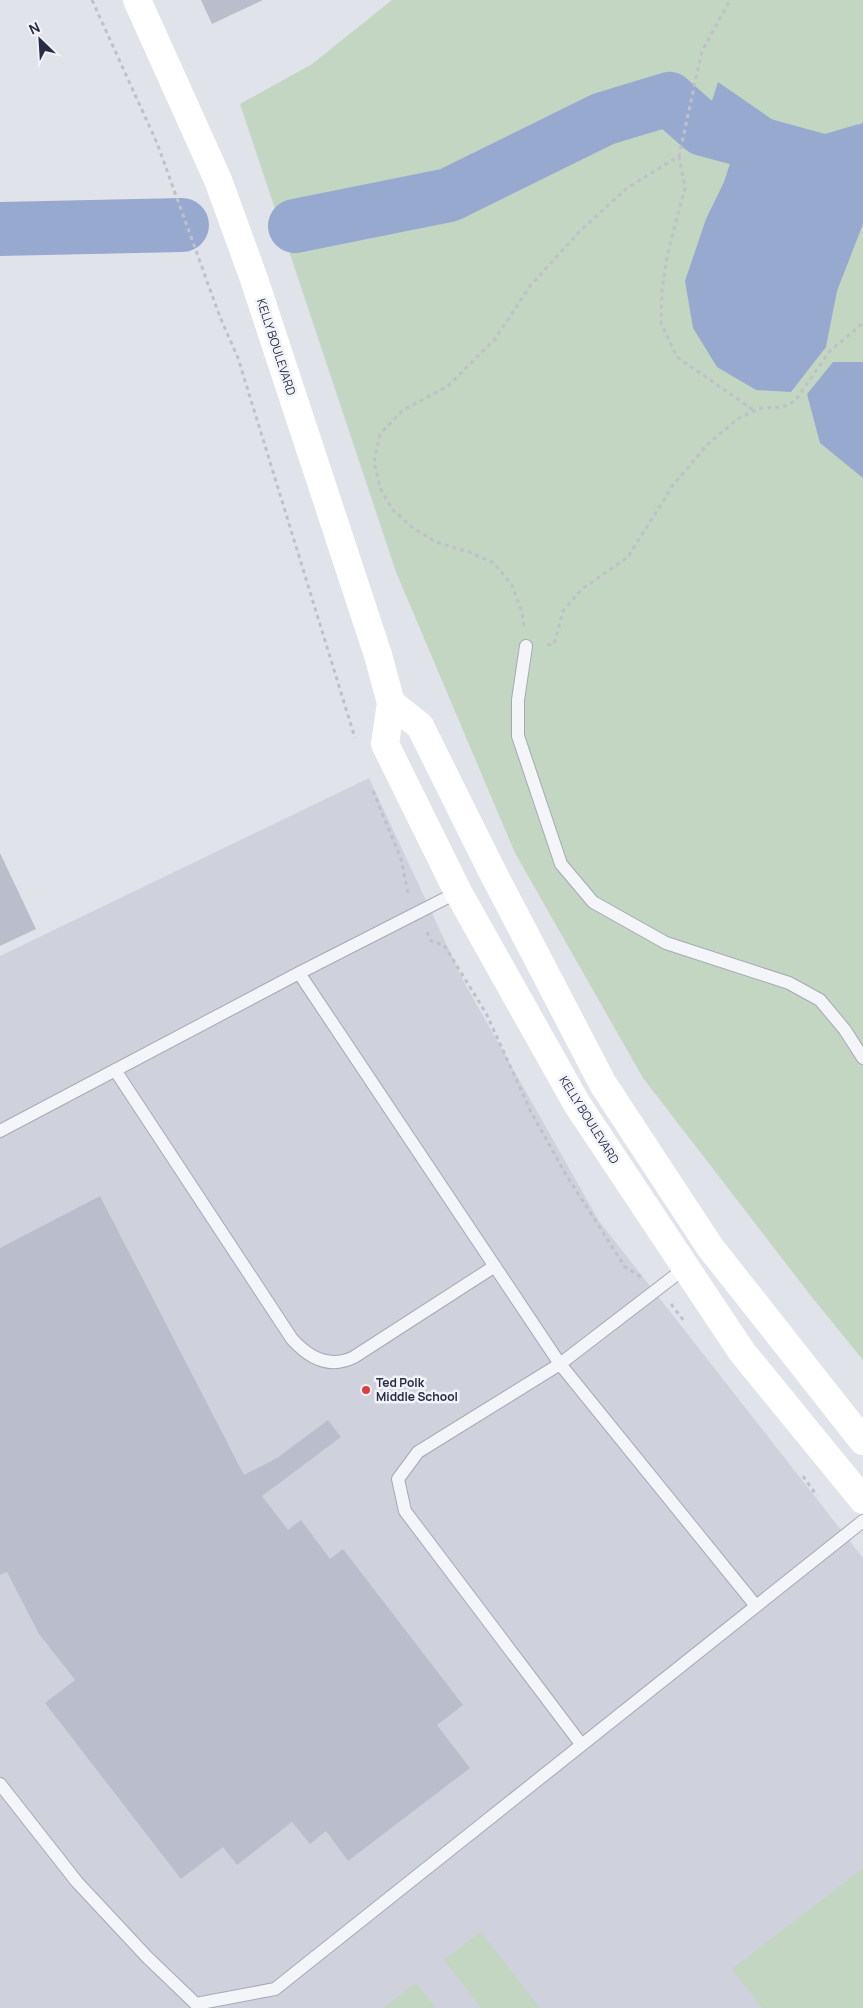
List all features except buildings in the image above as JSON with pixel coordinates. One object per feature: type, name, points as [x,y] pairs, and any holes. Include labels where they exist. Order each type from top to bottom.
[{"type":"street","name":"KELLY BOULEVARD","points":[[137,0],[218,180],[250,270],[378,655],[391,703],[385,744],[458,892],[577,1104],[742,1352],[863,1500]]},
{"type":"street","points":[[391,703],[420,726],[492,871],[603,1084],[710,1247],[863,1441]]},
{"type":"lane","points":[[526,646],[518,700],[518,736],[561,864],[593,902],[666,943],[789,983],[820,1000],[845,1030],[863,1058]]},
{"type":"lane","points":[[0,1132],[299,973],[458,892]]},
{"type":"lane","points":[[299,973],[560,1364],[756,1606]]},
{"type":"lane","points":[[115,1070],[266,1300],[303,1351],[319,1360],[335,1363],[354,1357],[495,1266]]},
{"type":"lane","points":[[581,1744],[405,1510],[398,1479],[418,1452],[560,1364],[685,1268]]},
{"type":"lane","points":[[0,1784],[77,1882],[147,1957],[196,2004],[275,1988],[863,1521]]},
{"type":"path","points":[[730,0],[702,51],[687,130],[680,156],[686,188],[668,252],[662,289],[661,322],[677,357],[755,411]]},
{"type":"path","points":[[680,156],[627,188],[578,233],[530,286],[489,346],[448,386],[402,410],[380,434],[374,462],[381,490],[393,510],[412,528],[436,542],[494,563],[512,585],[522,612],[526,646],[554,644],[563,611],[582,589],[628,557],[673,485],[707,444],[737,419],[761,408],[783,407],[795,402],[830,351],[863,323]]},
{"type":"shaded area","name":"Ted Polk Middle School","points":[[369,778],[465,984],[599,1221],[863,1558],[863,2008],[0,2008],[0,956]]},
{"type":"green space","points":[[392,0],[863,0],[863,1360],[811,1296],[643,1078],[515,853],[396,572],[240,104],[312,64]]},
{"type":"green space","points":[[863,1868],[863,2008],[762,2008],[732,1969]]},
{"type":"green space","points":[[480,1932],[540,2008],[481,2008],[444,1960]]},
{"type":"green space","points":[[416,1983],[436,2008],[383,2008]]},
{"type":"water","points":[[718,82],[770,118],[812,141],[842,138],[863,122],[863,224],[837,291],[826,347],[791,392],[756,390],[717,367],[693,328],[685,281],[706,219],[724,182],[734,151],[703,129]]},
{"type":"water","points":[[833,362],[863,362],[863,478],[820,443],[807,394]]},
{"type":"waterway","points":[[295,226],[449,195],[603,119],[669,99],[703,129],[826,162],[863,151]]},
{"type":"waterway","points":[[0,229],[182,225]]},
{"type":"place","name":"Ted Polk Middle School","points":[[366,1390]]}]
